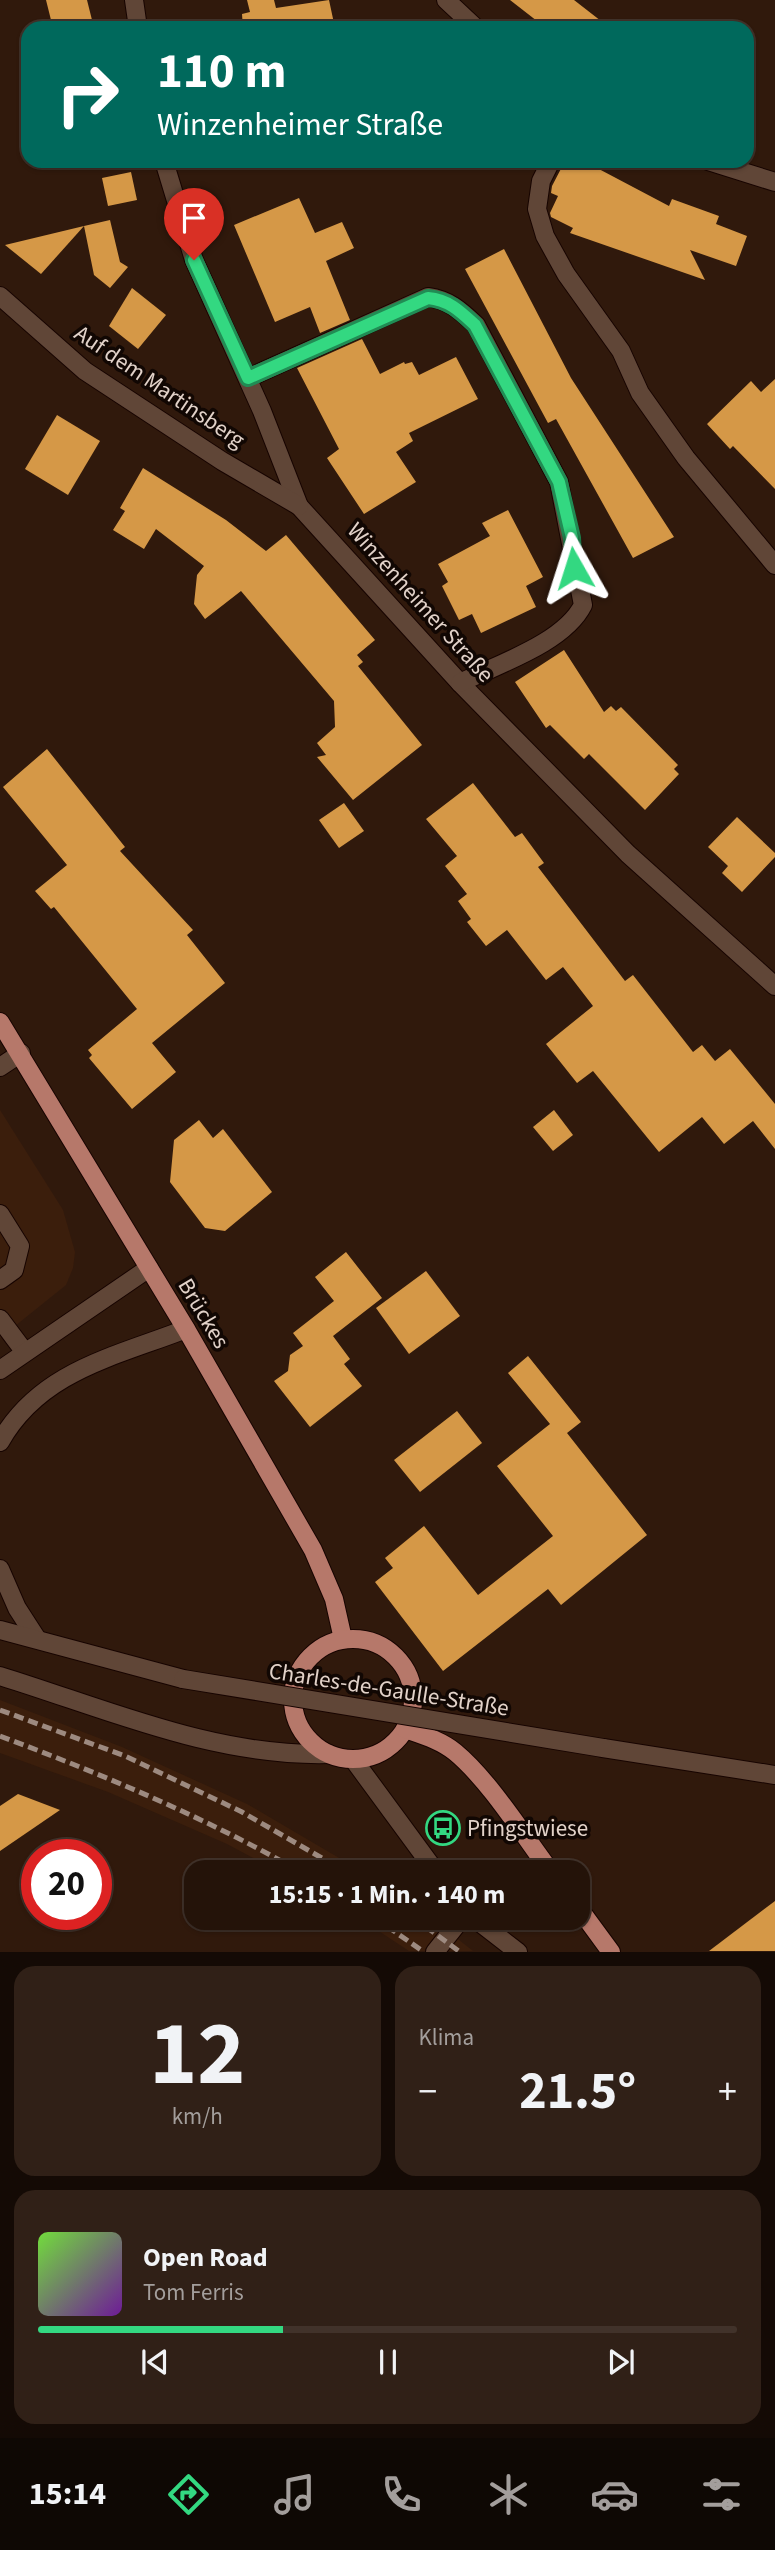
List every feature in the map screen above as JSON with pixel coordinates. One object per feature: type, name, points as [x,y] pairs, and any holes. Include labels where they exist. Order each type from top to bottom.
[{"type":"main road","name":"Brückes","points":[[0,1022],[186,1329],[313,1550],[334,1599],[343,1639]]},
{"type":"main road","points":[[343,1639],[362,1639],[380,1645],[401,1665],[412,1691],[412,1710],[405,1729],[383,1751],[353,1759],[328,1754],[312,1744],[300,1729],[293,1711],[293,1692],[298,1673],[309,1657],[324,1645],[343,1639]]},
{"type":"main road","points":[[405,1729],[436,1740],[455,1752],[480,1778],[542,1860]]},
{"type":"main road","points":[[590,1923],[611,1951]]},
{"type":"street","points":[[134,0],[137,21]]},
{"type":"street","points":[[446,0],[468,21]]},
{"type":"street","name":"Winzenheimer Straße","points":[[166,168],[194,260],[248,378],[299,506],[460,683],[628,854],[775,986]]},
{"type":"street","points":[[548,168],[537,195],[540,223],[566,274],[621,351],[640,393],[686,458],[775,565]]},
{"type":"street","points":[[730,168],[775,182]]},
{"type":"street","name":"Auf dem Martinsberg","points":[[0,296],[85,371],[222,461],[299,506]]},
{"type":"street","points":[[248,378],[428,298],[441,299],[456,306],[475,325],[559,482],[583,604],[575,620],[558,635],[460,683]]},
{"type":"street","points":[[0,1066],[21,1053]]},
{"type":"street","points":[[0,1214],[20,1246],[14,1270],[0,1280]]},
{"type":"street","points":[[0,1370],[24,1351],[149,1268]]},
{"type":"street","points":[[0,1319],[24,1351]]},
{"type":"street","points":[[0,1442],[27,1403],[47,1387],[71,1374],[186,1329]]},
{"type":"street","points":[[0,1569],[17,1608],[37,1639]]},
{"type":"street","name":"Charles-de-Gaulle-Straße","points":[[0,1630],[183,1679],[775,1775]]},
{"type":"street","points":[[0,1676],[217,1744],[287,1755],[328,1754]]},
{"type":"street","points":[[353,1759],[427,1860]]},
{"type":"street","points":[[435,1951],[452,1930]]},
{"type":"street","points":[[490,1930],[518,1951]]},
{"type":"shaded area","points":[[0,1110],[63,1210],[75,1252],[73,1268],[66,1285],[0,1338]]},
{"type":"shaded area","points":[[0,1700],[122,1747],[247,1804],[343,1860],[257,1860],[227,1844],[108,1792],[0,1753]]},
{"type":"shaded area","points":[[377,1930],[446,1930],[473,1951],[409,1951]]},
{"type":"building","points":[[46,0],[87,0],[92,21],[51,21]]},
{"type":"building","points":[[247,0],[274,0],[276,8],[329,0],[334,21],[242,21],[242,14],[250,12]]},
{"type":"building","points":[[510,0],[574,0],[601,21],[537,21]]},
{"type":"building","points":[[561,168],[597,168],[669,206],[672,199],[719,216],[716,224],[747,236],[736,266],[690,250],[705,280],[570,233],[573,228],[551,217],[550,213],[558,196],[551,193]]},
{"type":"building","points":[[131,172],[137,200],[108,206],[102,178]]},
{"type":"building","points":[[299,198],[315,233],[342,222],[354,248],[326,261],[350,320],[320,333],[310,307],[275,322],[234,225]]},
{"type":"building","points":[[110,220],[120,262],[128,267],[110,288],[94,275],[84,226]]},
{"type":"building","points":[[84,226],[41,274],[5,245]]},
{"type":"building","points":[[504,249],[571,378],[674,537],[633,558],[556,419],[548,423],[465,269]]},
{"type":"building","points":[[132,288],[166,315],[138,349],[109,326]]},
{"type":"building","points":[[362,339],[380,374],[404,362],[412,362],[419,375],[456,357],[478,399],[409,433],[413,441],[396,452],[416,482],[364,514],[327,458],[339,449],[297,368]]},
{"type":"building","points":[[775,379],[775,489],[733,446],[730,449],[707,424],[751,381],[761,392]]},
{"type":"building","points":[[57,415],[100,441],[68,495],[25,469]]},
{"type":"building","points":[[143,468],[226,520],[266,551],[286,535],[375,640],[357,655],[363,662],[358,666],[422,745],[353,800],[317,757],[326,755],[317,743],[335,727],[334,701],[241,591],[205,619],[194,604],[197,575],[204,566],[156,529],[144,549],[113,530],[125,511],[120,508]]},
{"type":"building","points":[[508,510],[543,577],[526,586],[536,607],[481,633],[472,614],[459,620],[442,586],[448,582],[438,564],[490,536],[482,523]]},
{"type":"building","points":[[564,650],[604,712],[611,706],[616,711],[621,707],[678,765],[674,769],[679,774],[645,810],[589,754],[584,759],[550,725],[546,728],[515,682]]},
{"type":"building","points":[[47,749],[125,847],[120,851],[193,930],[187,935],[225,983],[152,1043],[176,1072],[132,1109],[89,1058],[92,1055],[88,1050],[137,1009],[54,907],[51,909],[35,891],[67,865],[3,787]]},
{"type":"building","points":[[473,783],[515,837],[522,833],[544,863],[538,867],[625,981],[633,975],[693,1052],[702,1045],[715,1061],[730,1049],[775,1104],[775,1149],[753,1121],[724,1144],[702,1117],[659,1152],[593,1071],[577,1083],[546,1044],[593,1006],[563,967],[546,980],[507,930],[486,946],[467,922],[471,919],[458,901],[467,894],[445,866],[457,856],[426,819]]},
{"type":"building","points":[[344,803],[364,831],[339,848],[319,820]]},
{"type":"building","points":[[737,817],[775,853],[775,857],[742,892],[722,873],[728,866],[708,847]]},
{"type":"building","points":[[554,1110],[573,1135],[553,1151],[533,1127]]},
{"type":"building","points":[[199,1120],[213,1138],[223,1129],[272,1192],[225,1231],[205,1228],[170,1182],[174,1140]]},
{"type":"building","points":[[346,1252],[382,1298],[333,1336],[350,1359],[344,1364],[362,1386],[310,1427],[274,1381],[288,1371],[290,1355],[303,1346],[293,1333],[334,1301],[315,1277]]},
{"type":"building","points":[[426,1271],[460,1316],[409,1354],[376,1308]]},
{"type":"building","points":[[528,1356],[581,1422],[567,1433],[647,1535],[561,1605],[548,1589],[443,1671],[375,1582],[393,1568],[385,1558],[424,1526],[478,1595],[553,1536],[497,1466],[550,1424],[508,1373]]},
{"type":"building","points":[[457,1411],[482,1443],[420,1492],[394,1460]]},
{"type":"building","points":[[18,1794],[60,1810],[0,1851],[0,1806]]},
{"type":"building","points":[[775,1901],[775,1951],[709,1951]]},
{"type":"railway","points":[[0,1710],[125,1756],[242,1812],[325,1860]]},
{"type":"railway","points":[[0,1736],[153,1798],[279,1860]]},
{"type":"railway","points":[[392,1930],[424,1952]]},
{"type":"railway","points":[[430,1930],[460,1952]]},
{"type":"place","name":"Pfingstwiese","points":[[443,1828]]},
{"type":"route","points":[[194,260],[248,378],[428,298],[441,299],[456,306],[475,325],[559,482],[572,538],[574,568]]}]
